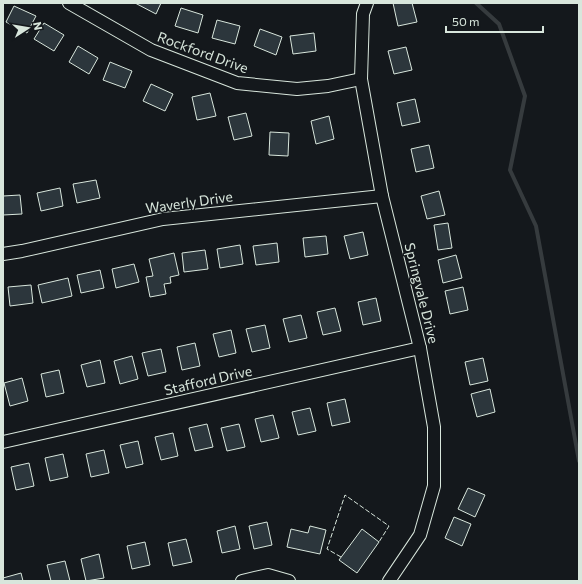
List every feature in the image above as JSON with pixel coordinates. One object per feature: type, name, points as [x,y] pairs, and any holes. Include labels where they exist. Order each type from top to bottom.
[{"type":"street","name":"Rockford Drive","points":[[69,3],[151,50],[237,83],[297,89],[328,86],[361,79]]},
{"type":"street","name":"Springvale Drive","points":[[366,3],[363,14],[361,79],[382,196],[420,348],[434,427],[434,486],[420,535],[388,581]]},
{"type":"street","name":"Waverly Drive","points":[[3,254],[22,252],[163,219],[382,196]]},
{"type":"street","name":"Stafford Drive","points":[[3,442],[420,348]]},
{"type":"street","points":[[242,581],[268,575],[289,581]]},
{"type":"building","points":[[135,3],[161,3],[156,14]]},
{"type":"building","points":[[393,3],[412,3],[417,22],[398,26]]},
{"type":"building","points":[[14,6],[36,16],[27,33],[6,22]]},
{"type":"building","points":[[181,8],[203,15],[198,33],[175,26]]},
{"type":"building","points":[[217,20],[240,26],[235,44],[212,38]]},
{"type":"building","points":[[44,23],[64,35],[54,51],[34,39]]},
{"type":"building","points":[[260,29],[282,37],[276,55],[254,46]]},
{"type":"building","points":[[314,33],[316,51],[293,54],[290,36]]},
{"type":"building","points":[[78,46],[98,58],[89,74],[69,62]]},
{"type":"building","points":[[406,47],[412,70],[394,74],[388,51]]},
{"type":"building","points":[[110,62],[132,71],[125,88],[103,80]]},
{"type":"building","points":[[151,84],[173,94],[165,111],[143,101]]},
{"type":"building","points":[[210,93],[216,116],[197,120],[192,97]]},
{"type":"building","points":[[415,99],[420,122],[402,126],[397,103]]},
{"type":"building","points":[[246,113],[252,136],[234,140],[228,117]]},
{"type":"building","points":[[329,116],[334,139],[316,144],[311,121]]},
{"type":"building","points":[[270,132],[289,133],[288,156],[269,155]]},
{"type":"building","points":[[429,145],[434,168],[416,172],[411,149]]},
{"type":"building","points":[[96,180],[100,198],[77,203],[73,184]]},
{"type":"building","points":[[60,188],[63,206],[41,211],[37,193]]},
{"type":"building","points":[[439,191],[445,215],[427,219],[421,196]]},
{"type":"building","points":[[20,195],[22,214],[3,215],[3,196]]},
{"type":"building","points":[[448,223],[452,248],[438,250],[434,225]]},
{"type":"building","points":[[363,232],[368,255],[350,259],[344,236]]},
{"type":"building","points":[[326,236],[328,254],[305,257],[303,238]]},
{"type":"building","points":[[277,243],[279,262],[256,265],[253,246]]},
{"type":"building","points":[[240,245],[243,264],[220,268],[217,249]]},
{"type":"building","points":[[205,250],[208,269],[184,272],[182,253]]},
{"type":"building","points":[[174,253],[179,275],[170,277],[171,283],[164,284],[166,294],[150,297],[146,277],[153,276],[149,259]]},
{"type":"building","points":[[456,255],[462,278],[443,283],[438,260]]},
{"type":"building","points":[[134,264],[139,282],[116,288],[112,269]]},
{"type":"building","points":[[100,270],[104,288],[81,293],[77,275]]},
{"type":"building","points":[[68,278],[72,296],[42,303],[38,285]]},
{"type":"building","points":[[31,285],[33,303],[10,306],[8,287]]},
{"type":"building","points":[[463,287],[468,310],[450,314],[445,291]]},
{"type":"building","points":[[376,298],[381,321],[363,325],[358,302]]},
{"type":"building","points":[[335,308],[341,331],[323,335],[317,312]]},
{"type":"building","points":[[301,315],[307,338],[289,342],[283,319]]},
{"type":"building","points":[[265,325],[270,348],[252,352],[246,329]]},
{"type":"building","points":[[231,330],[236,353],[219,357],[213,334]]},
{"type":"building","points":[[195,343],[200,366],[182,370],[177,347]]},
{"type":"building","points":[[161,349],[166,372],[148,376],[142,353]]},
{"type":"building","points":[[132,356],[138,379],[120,384],[114,361]]},
{"type":"building","points":[[483,358],[488,381],[470,385],[465,362]]},
{"type":"building","points":[[100,360],[105,383],[87,387],[81,365]]},
{"type":"building","points":[[59,370],[64,393],[46,397],[41,374]]},
{"type":"building","points":[[22,378],[28,401],[10,406],[4,383]]},
{"type":"building","points":[[490,389],[495,412],[477,417],[471,394]]},
{"type":"building","points":[[345,399],[350,422],[332,426],[327,403]]},
{"type":"building","points":[[310,408],[316,431],[298,435],[292,412]]},
{"type":"building","points":[[273,415],[279,438],[261,442],[255,419]]},
{"type":"building","points":[[207,424],[213,447],[195,451],[189,428]]},
{"type":"building","points":[[239,424],[245,447],[227,451],[221,428]]},
{"type":"building","points":[[173,433],[178,456],[161,460],[155,437]]},
{"type":"building","points":[[138,441],[143,464],[126,468],[120,445]]},
{"type":"building","points":[[104,450],[109,473],[91,477],[86,454]]},
{"type":"building","points":[[63,454],[68,477],[50,481],[45,458]]},
{"type":"building","points":[[29,463],[34,486],[16,490],[11,467]]},
{"type":"building","points":[[468,488],[485,495],[475,517],[458,509]]},
{"type":"building","points":[[454,517],[471,524],[462,546],[445,538]]},
{"type":"building","points":[[267,522],[272,545],[254,549],[249,526]]},
{"type":"building","points":[[235,526],[240,549],[222,553],[217,531]]},
{"type":"building","points":[[310,526],[326,530],[320,554],[287,547],[291,529],[308,533]]},
{"type":"building","points":[[362,529],[379,542],[357,573],[339,560]]},
{"type":"building","points":[[186,539],[192,562],[173,566],[168,543]]},
{"type":"building","points":[[145,542],[150,565],[132,569],[127,546]]},
{"type":"building","points":[[99,554],[104,578],[86,581],[81,559]]},
{"type":"building","points":[[65,561],[70,581],[51,581],[47,565]]},
{"type":"building","points":[[21,573],[23,581],[4,581],[3,578]]},
{"type":"waterway","points":[[476,3],[499,24],[525,96],[510,170],[536,226],[579,461]]},
{"type":"fence","points":[[341,557],[327,549],[345,495],[389,526],[379,542]]}]
